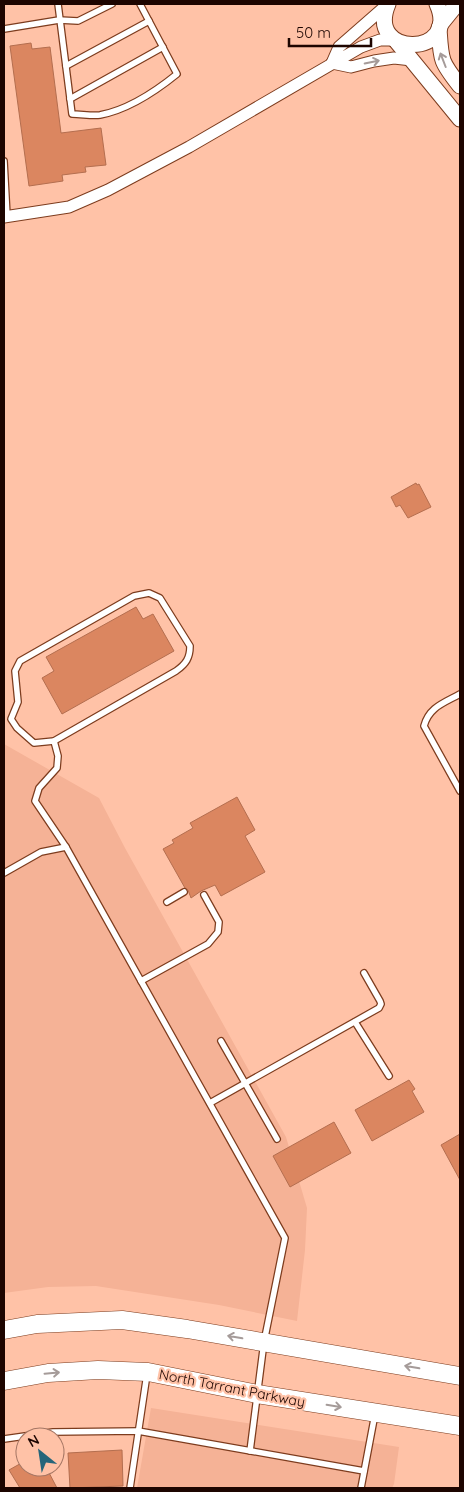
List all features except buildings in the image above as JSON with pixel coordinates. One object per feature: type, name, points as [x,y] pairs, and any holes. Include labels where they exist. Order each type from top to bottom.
[{"type":"main road","points":[[388,4],[384,19],[386,27],[460,119]]},
{"type":"main road","points":[[437,4],[440,12],[440,54],[444,64],[460,86]]},
{"type":"main road","points":[[396,40],[413,46],[429,40],[456,4]]},
{"type":"main road","points":[[4,1330],[37,1324],[122,1320],[187,1329],[460,1376]]},
{"type":"main road","name":"North Tarrant Parkway","points":[[4,1380],[48,1373],[98,1370],[148,1372],[257,1394],[460,1426]]},
{"type":"street","points":[[332,63],[339,47],[388,4]]},
{"type":"street","points":[[5,216],[69,207],[108,190],[189,147],[369,43],[380,40],[396,40]]},
{"type":"street","points":[[332,63],[351,67],[394,58],[412,60]]},
{"type":"lane","points":[[58,4],[72,114],[100,115],[128,105],[166,83],[177,74],[140,4]]},
{"type":"lane","points":[[4,29],[59,20],[78,21],[112,4]]},
{"type":"lane","points":[[66,66],[149,21]]},
{"type":"lane","points":[[70,99],[163,47]]},
{"type":"lane","points":[[4,161],[5,216]]},
{"type":"lane","points":[[149,593],[160,598],[190,646],[190,655],[185,664],[176,672],[54,742],[34,743],[17,728],[11,719],[18,702],[15,671],[20,661],[134,596],[149,593]]},
{"type":"lane","points":[[460,694],[432,710],[426,718],[424,726],[460,791]]},
{"type":"lane","points":[[54,742],[58,756],[57,768],[39,788],[35,800],[66,846],[284,1238],[264,1342],[250,1451]]},
{"type":"lane","points":[[4,873],[40,852],[66,846]]},
{"type":"lane","points":[[167,902],[184,892]]},
{"type":"lane","points":[[142,981],[208,944],[218,932],[219,922],[204,895]]},
{"type":"lane","points":[[210,1103],[379,1008],[381,1004],[364,973]]},
{"type":"lane","points":[[355,1022],[389,1076]]},
{"type":"lane","points":[[221,1040],[277,1139]]},
{"type":"lane","points":[[130,1488],[148,1372]]},
{"type":"lane","points":[[361,1488],[376,1412]]},
{"type":"lane","points":[[4,1439],[53,1432],[138,1431],[364,1471]]},
{"type":"shaded area","points":[[4,744],[99,798],[286,1137],[307,1208],[305,1250],[297,1321],[219,1305],[96,1286],[48,1287],[4,1293]]},
{"type":"shaded area","points":[[151,1408],[399,1447],[394,1484],[392,1488],[137,1488]]}]
